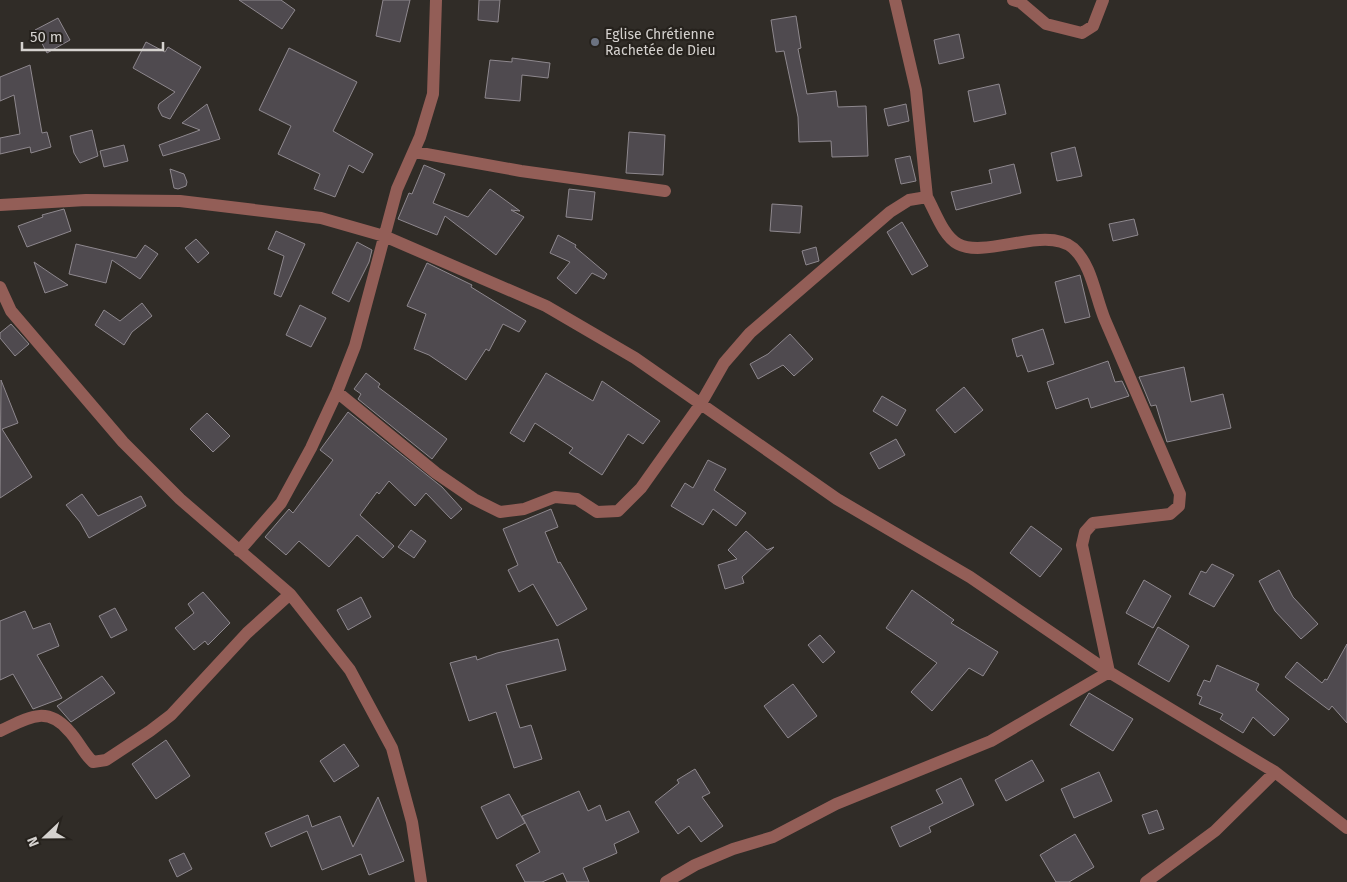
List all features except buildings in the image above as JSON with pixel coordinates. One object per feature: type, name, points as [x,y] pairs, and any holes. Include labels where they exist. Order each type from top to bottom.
[{"type":"street","points":[[239,551],[281,503],[311,448],[337,392],[355,346],[397,189],[415,152],[433,94],[436,0]]},
{"type":"street","points":[[896,0],[916,90],[927,197],[945,231],[957,244],[970,247],[1053,240],[1070,246],[1083,258],[1104,317],[1180,494],[1179,506],[1170,514],[1093,523],[1085,532],[1082,545],[1109,672]]},
{"type":"street","points":[[1013,0],[1026,7],[1046,24],[1082,33],[1093,26],[1102,0]]},
{"type":"street","points":[[415,152],[521,171],[665,191]]},
{"type":"street","points":[[337,392],[436,473],[474,500],[500,512],[524,508],[555,497],[577,499],[597,512],[618,511],[642,488],[700,405],[724,363],[750,333],[890,212],[909,200],[927,197]]},
{"type":"street","points":[[0,205],[86,200],[180,201],[321,218],[384,236],[546,306],[635,358],[837,499],[970,577],[1109,672],[1275,772],[1347,828]]},
{"type":"street","points":[[0,287],[11,311],[123,442],[180,499],[290,594],[350,670],[392,748],[412,822],[421,882]]},
{"type":"street","points":[[0,731],[37,715],[53,716],[69,730],[93,762],[106,760],[171,715],[247,633],[290,594]]},
{"type":"street","points":[[666,882],[696,865],[733,849],[773,837],[836,804],[991,741],[1109,672]]},
{"type":"street","points":[[1146,882],[1215,832],[1275,772]]},
{"type":"place","name":"Eglise Chrétienne Rachetée de Dieu","points":[[595,42]]}]
